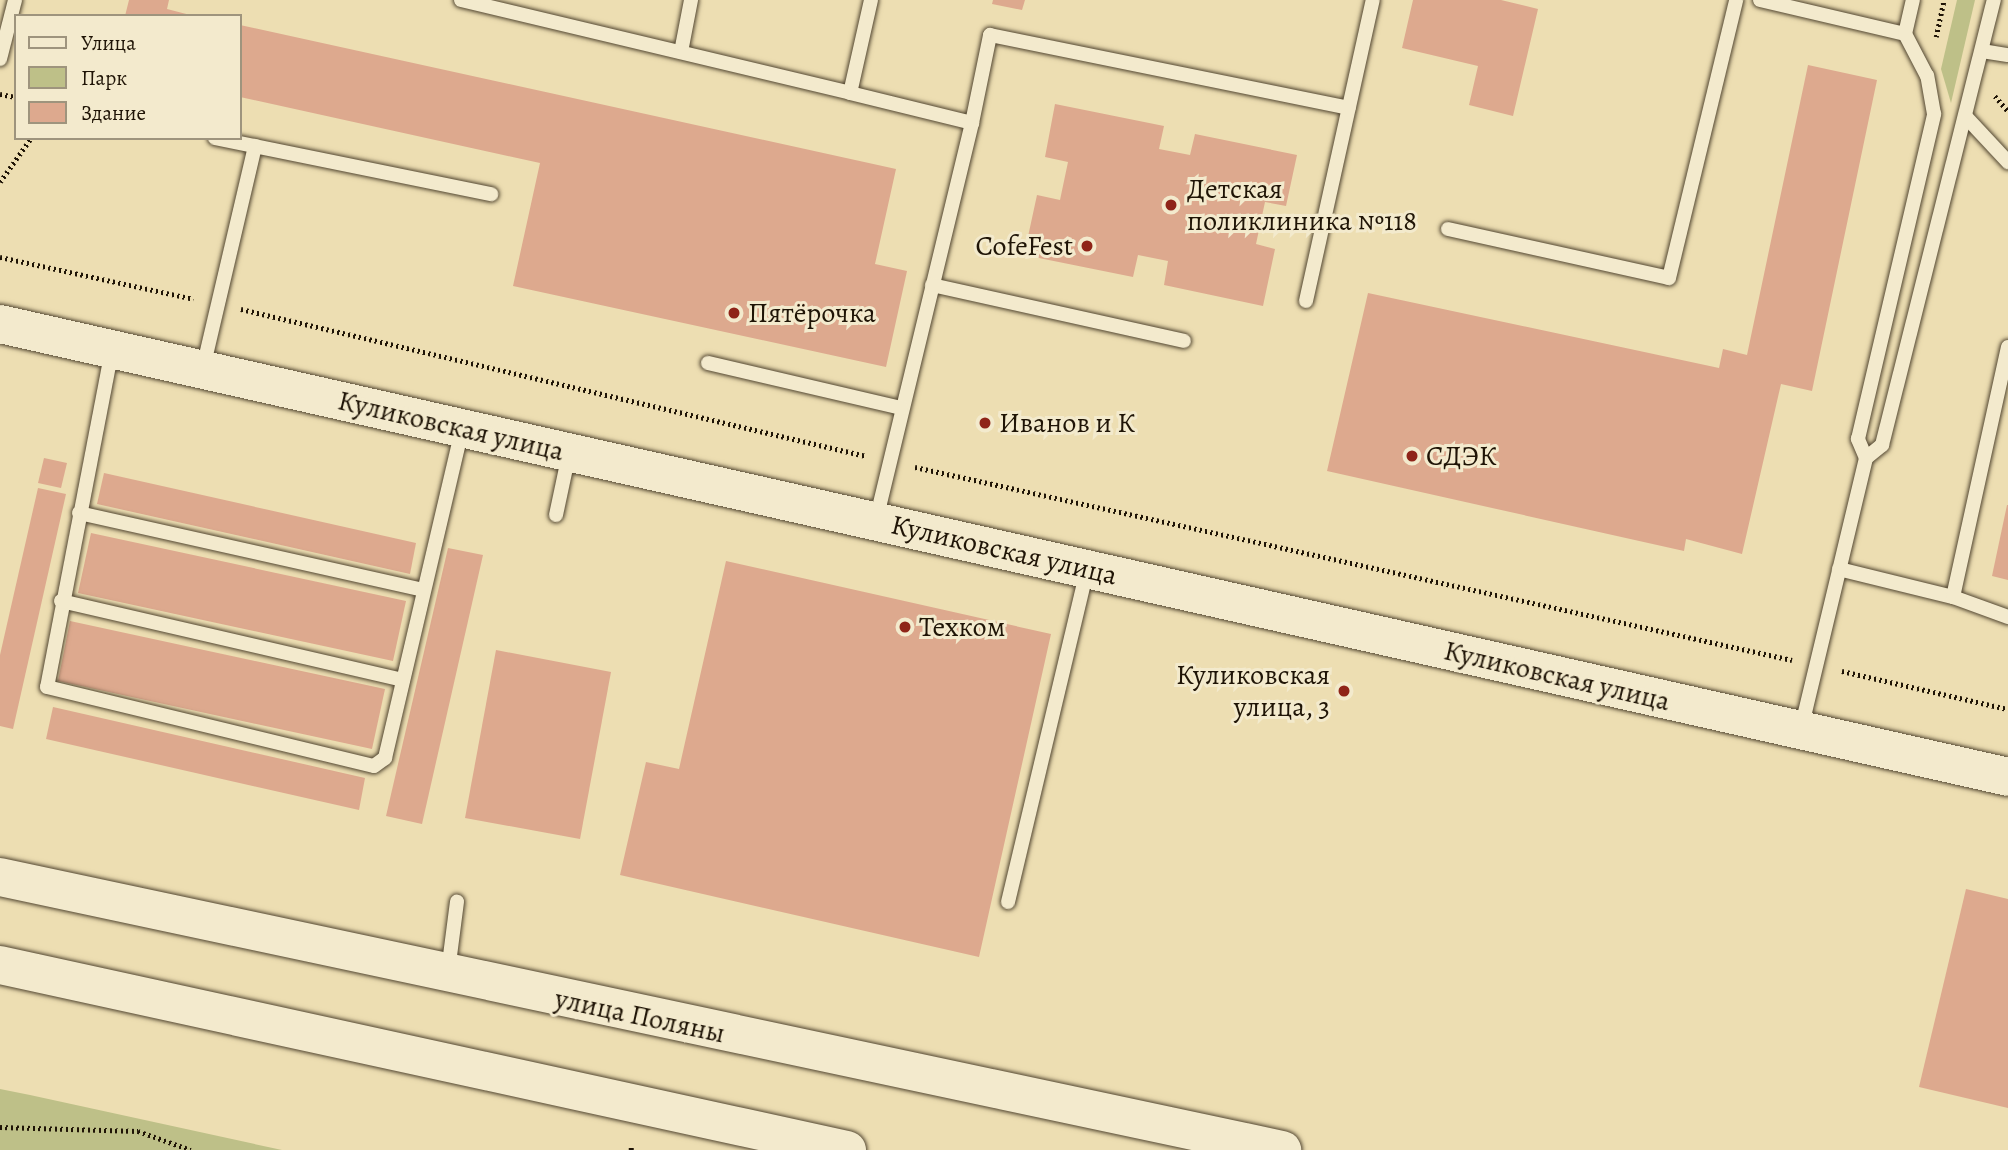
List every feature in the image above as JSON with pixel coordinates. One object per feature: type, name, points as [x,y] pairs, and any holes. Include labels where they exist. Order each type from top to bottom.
[{"type":"main road","name":"Куликовская улица","points":[[0,324],[2008,777]]},
{"type":"main road","name":"улица Поляны","points":[[0,877],[448,976],[1282,1150]]},
{"type":"main road","points":[[0,965],[846,1150]]},
{"type":"lane","points":[[0,58],[15,0]]},
{"type":"lane","points":[[461,0],[972,122]]},
{"type":"lane","points":[[681,52],[691,0]]},
{"type":"lane","points":[[850,93],[871,0]]},
{"type":"lane","points":[[1306,301],[1373,0]]},
{"type":"lane","points":[[1448,229],[1669,278],[1735,0]]},
{"type":"lane","points":[[1760,0],[1905,34]]},
{"type":"lane","points":[[1801,730],[1866,458],[1858,439],[1934,114],[1927,76],[1905,34],[1913,0]]},
{"type":"lane","points":[[1866,458],[1882,445],[1994,0]]},
{"type":"lane","points":[[876,521],[887,461],[972,122],[990,35],[1349,107]]},
{"type":"lane","points":[[1982,51],[2008,55]]},
{"type":"lane","points":[[1966,117],[2008,162]]},
{"type":"lane","points":[[225,140],[491,194]]},
{"type":"lane","points":[[203,370],[221,305],[255,146]]},
{"type":"lane","points":[[932,285],[1184,341]]},
{"type":"lane","points":[[1953,597],[2008,347]]},
{"type":"lane","points":[[112,349],[45,678],[52,691],[374,766],[385,758],[462,428]]},
{"type":"lane","points":[[708,363],[901,408]]},
{"type":"lane","points":[[556,516],[569,452]]},
{"type":"lane","points":[[79,513],[424,590]]},
{"type":"lane","points":[[1008,902],[1088,569]]},
{"type":"lane","points":[[1839,569],[1953,597],[2008,617]]},
{"type":"lane","points":[[61,601],[403,680]]},
{"type":"lane","points":[[448,976],[457,902]]},
{"type":"path","points":[[0,182],[31,140]]},
{"type":"path","points":[[0,257],[221,305],[887,461],[2008,709]]},
{"type":"path","points":[[0,1127],[138,1131],[191,1150]]},
{"type":"green space","points":[[1957,0],[1975,0],[1951,103],[1941,69]]},
{"type":"green space","points":[[0,1089],[30,1095],[282,1150],[0,1150]]},
{"type":"building","points":[[129,0],[169,0],[167,9],[186,14],[126,14]]},
{"type":"building","points":[[993,0],[1025,0],[1022,10],[992,4]]},
{"type":"building","points":[[1413,0],[1501,0],[1538,9],[1513,116],[1469,105],[1478,66],[1402,48]]},
{"type":"building","points":[[242,25],[896,169],[875,264],[907,271],[886,367],[513,286],[540,163],[242,97]]},
{"type":"building","points":[[1808,65],[1877,80],[1812,391],[1781,384],[1742,554],[1686,539],[1684,551],[1327,471],[1368,293],[1719,368],[1723,349],[1747,355]]},
{"type":"building","points":[[1055,104],[1164,126],[1159,149],[1190,155],[1195,134],[1297,155],[1286,206],[1265,202],[1256,244],[1275,249],[1263,306],[1164,285],[1168,261],[1138,255],[1133,277],[1024,255],[1037,195],[1060,200],[1068,162],[1045,157]]},
{"type":"building","points":[[44,458],[67,463],[61,488],[38,483]]},
{"type":"building","points":[[104,473],[416,543],[410,574],[97,504]]},
{"type":"building","points":[[38,488],[66,494],[13,729],[0,726],[0,655]]},
{"type":"building","points":[[2008,505],[2008,580],[1992,576]]},
{"type":"building","points":[[91,533],[406,601],[393,661],[78,593]]},
{"type":"building","points":[[448,548],[483,555],[422,824],[386,816]]},
{"type":"building","points":[[726,561],[1051,634],[979,957],[620,875],[646,762],[679,769]]},
{"type":"building","points":[[70,621],[385,689],[372,749],[58,681]]},
{"type":"building","points":[[496,650],[611,672],[580,839],[465,818]]},
{"type":"building","points":[[53,707],[365,778],[359,810],[46,739]]},
{"type":"building","points":[[1966,889],[2008,899],[2008,1108],[1919,1087]]},
{"type":"place","name":"Детская поликлиника №118","points":[[1171,205]]},
{"type":"place","name":"CofeFest","points":[[1087,246]]},
{"type":"place","name":"Пятёрочка","points":[[734,313]]},
{"type":"place","name":"Иванов и К","points":[[985,423]]},
{"type":"place","name":"СДЭК","points":[[1412,456]]},
{"type":"place","name":"Техком","points":[[905,627]]},
{"type":"place","name":"Куликовская улица, 3","points":[[1344,691]]}]
